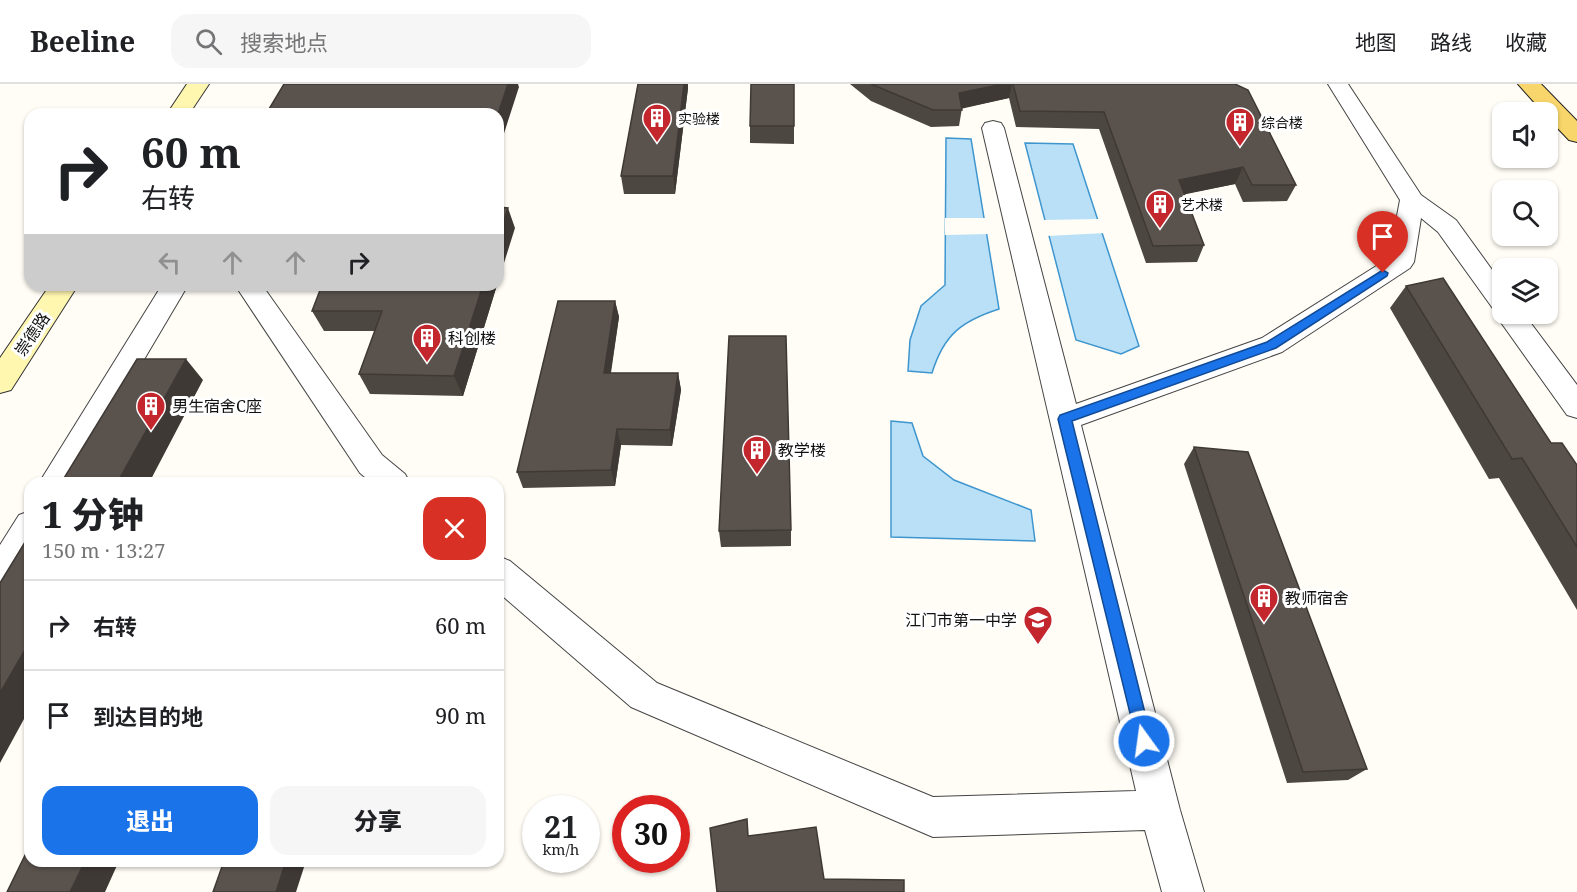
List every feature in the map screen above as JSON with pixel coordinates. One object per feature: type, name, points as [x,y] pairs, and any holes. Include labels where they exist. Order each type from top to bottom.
[{"type":"main road","points":[[1529,84],[1577,135]]},
{"type":"street","points":[[182,108],[198,84]]},
{"type":"street","points":[[1338,84],[1412,200],[1447,226],[1492,289]]},
{"type":"street","points":[[993,128],[1160,810],[1183,892]]},
{"type":"street","points":[[1065,419],[1272,345],[1401,262],[1412,200]]},
{"type":"street","name":"崇德路","points":[[0,382],[60,291]]},
{"type":"street","points":[[59,477],[171,291]]},
{"type":"street","points":[[252,291],[371,464],[387,477]]},
{"type":"street","points":[[1517,324],[1577,407]]},
{"type":"street","points":[[0,574],[24,535]]},
{"type":"street","points":[[504,576],[644,695],[933,817],[1160,810]]},
{"type":"water","points":[[946,138],[971,139],[999,309],[965,324],[956,331],[942,348],[932,373],[908,371],[910,340],[921,306],[945,285]]},
{"type":"water","points":[[1025,143],[1073,144],[1139,346],[1121,354],[1076,340]]},
{"type":"water","points":[[891,421],[912,423],[923,456],[954,480],[1031,510],[1035,541],[891,537]]},
{"type":"pier","points":[[945,218],[987,218],[990,234],[945,235]]},
{"type":"pier","points":[[1101,219],[1106,233],[1046,236],[1042,220]]},
{"type":"building","points":[[284,84],[508,84],[500,108],[270,108]]},
{"type":"building","name":"实验楼","points":[[638,84],[684,84],[673,176],[621,176]]},
{"type":"building","name":"实验楼","points":[[751,84],[794,84],[794,126],[750,126]]},
{"type":"building","points":[[871,84],[1003,84],[959,93],[962,110],[933,110]]},
{"type":"building","points":[[1013,84],[1235,84],[1248,90],[1296,185],[1252,185],[1243,167],[1179,180],[1204,245],[1153,246],[1104,112],[1020,111]]},
{"type":"building","points":[[504,208],[508,208],[504,220]]},
{"type":"building","points":[[1443,278],[1551,443],[1562,443],[1577,465],[1577,547],[1522,458],[1512,459],[1406,286]]},
{"type":"building","name":"科创楼","points":[[320,291],[481,291],[454,376],[359,374],[382,311],[312,311]]},
{"type":"building","points":[[558,301],[615,301],[604,373],[678,373],[670,430],[617,429],[611,470],[517,472]]},
{"type":"building","name":"教学楼","points":[[729,336],[786,336],[791,530],[719,531]]},
{"type":"building","points":[[137,359],[186,359],[120,477],[65,477]]},
{"type":"building","name":"教师宿舍","points":[[1194,447],[1248,452],[1367,769],[1303,772]]},
{"type":"building","points":[[24,544],[24,651],[0,693],[0,583]]},
{"type":"building","points":[[747,819],[748,836],[816,827],[824,879],[904,880],[904,892],[717,892],[710,828]]},
{"type":"building","points":[[24,857],[24,867],[82,867],[70,892],[7,892]]},
{"type":"building","points":[[222,867],[284,867],[276,892],[213,892]]},
{"type":"place","name":"实验楼","points":[[657,144]]},
{"type":"place","name":"综合楼","points":[[1240,148]]},
{"type":"place","name":"艺术楼","points":[[1160,230]]},
{"type":"place","name":"科创楼","points":[[427,364]]},
{"type":"place","name":"男生宿舍C座","points":[[151,432]]},
{"type":"place","name":"教学楼","points":[[757,476]]},
{"type":"place","name":"教师宿舍","points":[[1264,624]]},
{"type":"place","name":"江门市第一中学","points":[[1038,646]]},
{"type":"route","points":[[1144,741],[1065,419],[1272,345],[1383,273]]}]
